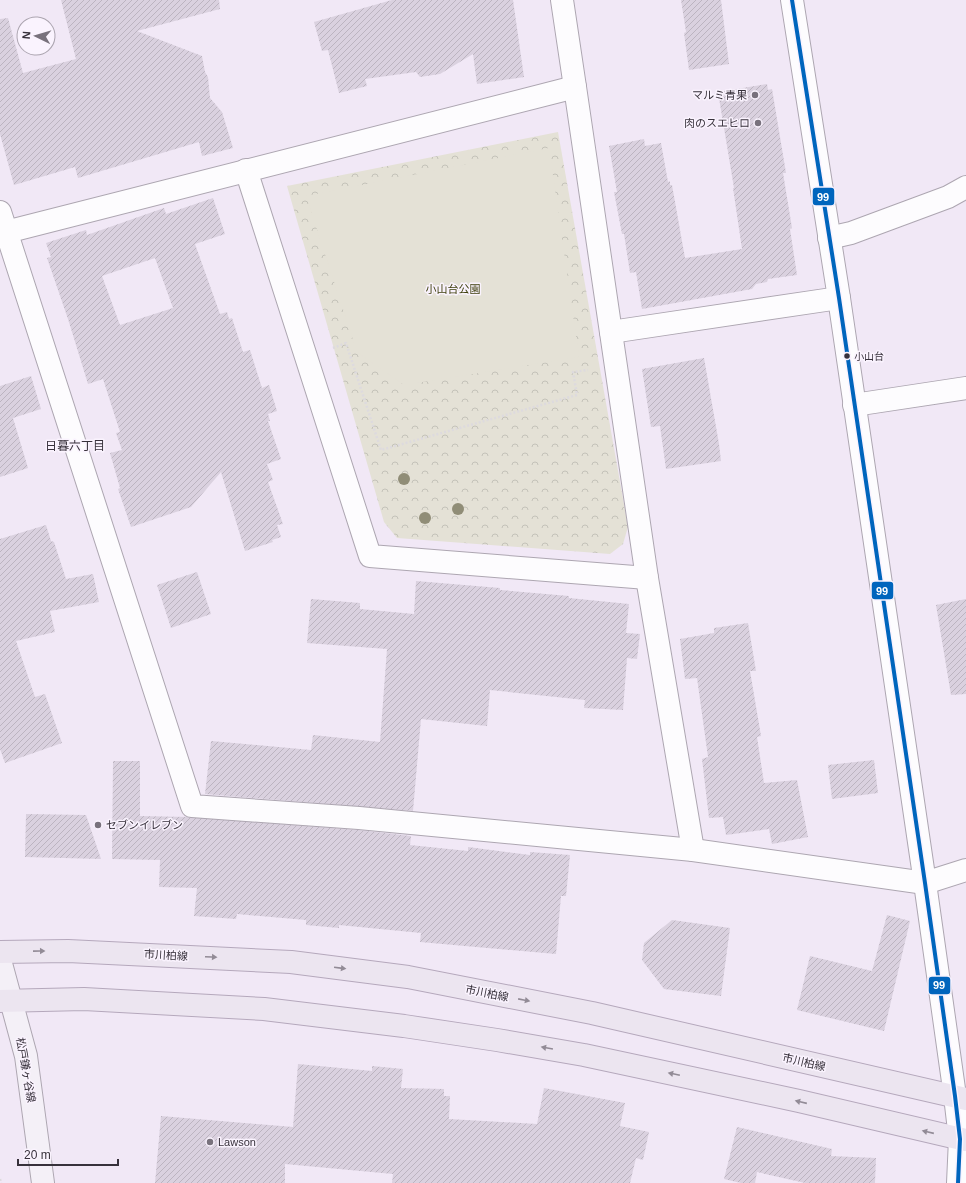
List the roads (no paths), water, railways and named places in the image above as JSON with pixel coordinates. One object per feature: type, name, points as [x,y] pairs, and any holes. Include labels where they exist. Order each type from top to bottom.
[{"type":"main road","name":"市川柏線","points":[[0,952],[68,951],[284,962],[408,977],[592,1014],[960,1097]]},
{"type":"main road","name":"松戸鎌ヶ谷線","points":[[0,960],[6,1001],[26,1056],[42,1183]]},
{"type":"main road","points":[[6,1001],[84,999],[256,1009],[404,1026],[584,1055],[799,1101],[963,1140]]},
{"type":"street","points":[[562,0],[647,578],[693,850]]},
{"type":"street","points":[[792,0],[839,298],[925,883],[960,1097],[963,1140],[958,1183]]},
{"type":"street","points":[[576,87],[246,170],[3,222],[192,806],[367,819],[693,850],[925,883],[966,870]]},
{"type":"street","points":[[246,170],[370,556],[647,578]]},
{"type":"street","points":[[829,238],[851,233],[948,197],[966,187]]},
{"type":"street","points":[[611,332],[839,298]]},
{"type":"street","points":[[854,405],[966,388]]},
{"type":"place","name":"マルミ青果","points":[[755,95]]},
{"type":"place","name":"肉のスエヒロ","points":[[758,123]]},
{"type":"place","name":"小山台","points":[[847,356]]},
{"type":"place","name":"セブンイレブン","points":[[98,825]]},
{"type":"place","name":"Lawson","points":[[210,1142]]},
{"type":"district","name":"日暮六丁目","points":[[75,446]]},
{"type":"park label","name":"小山台公園","points":[[453,289]]}]
